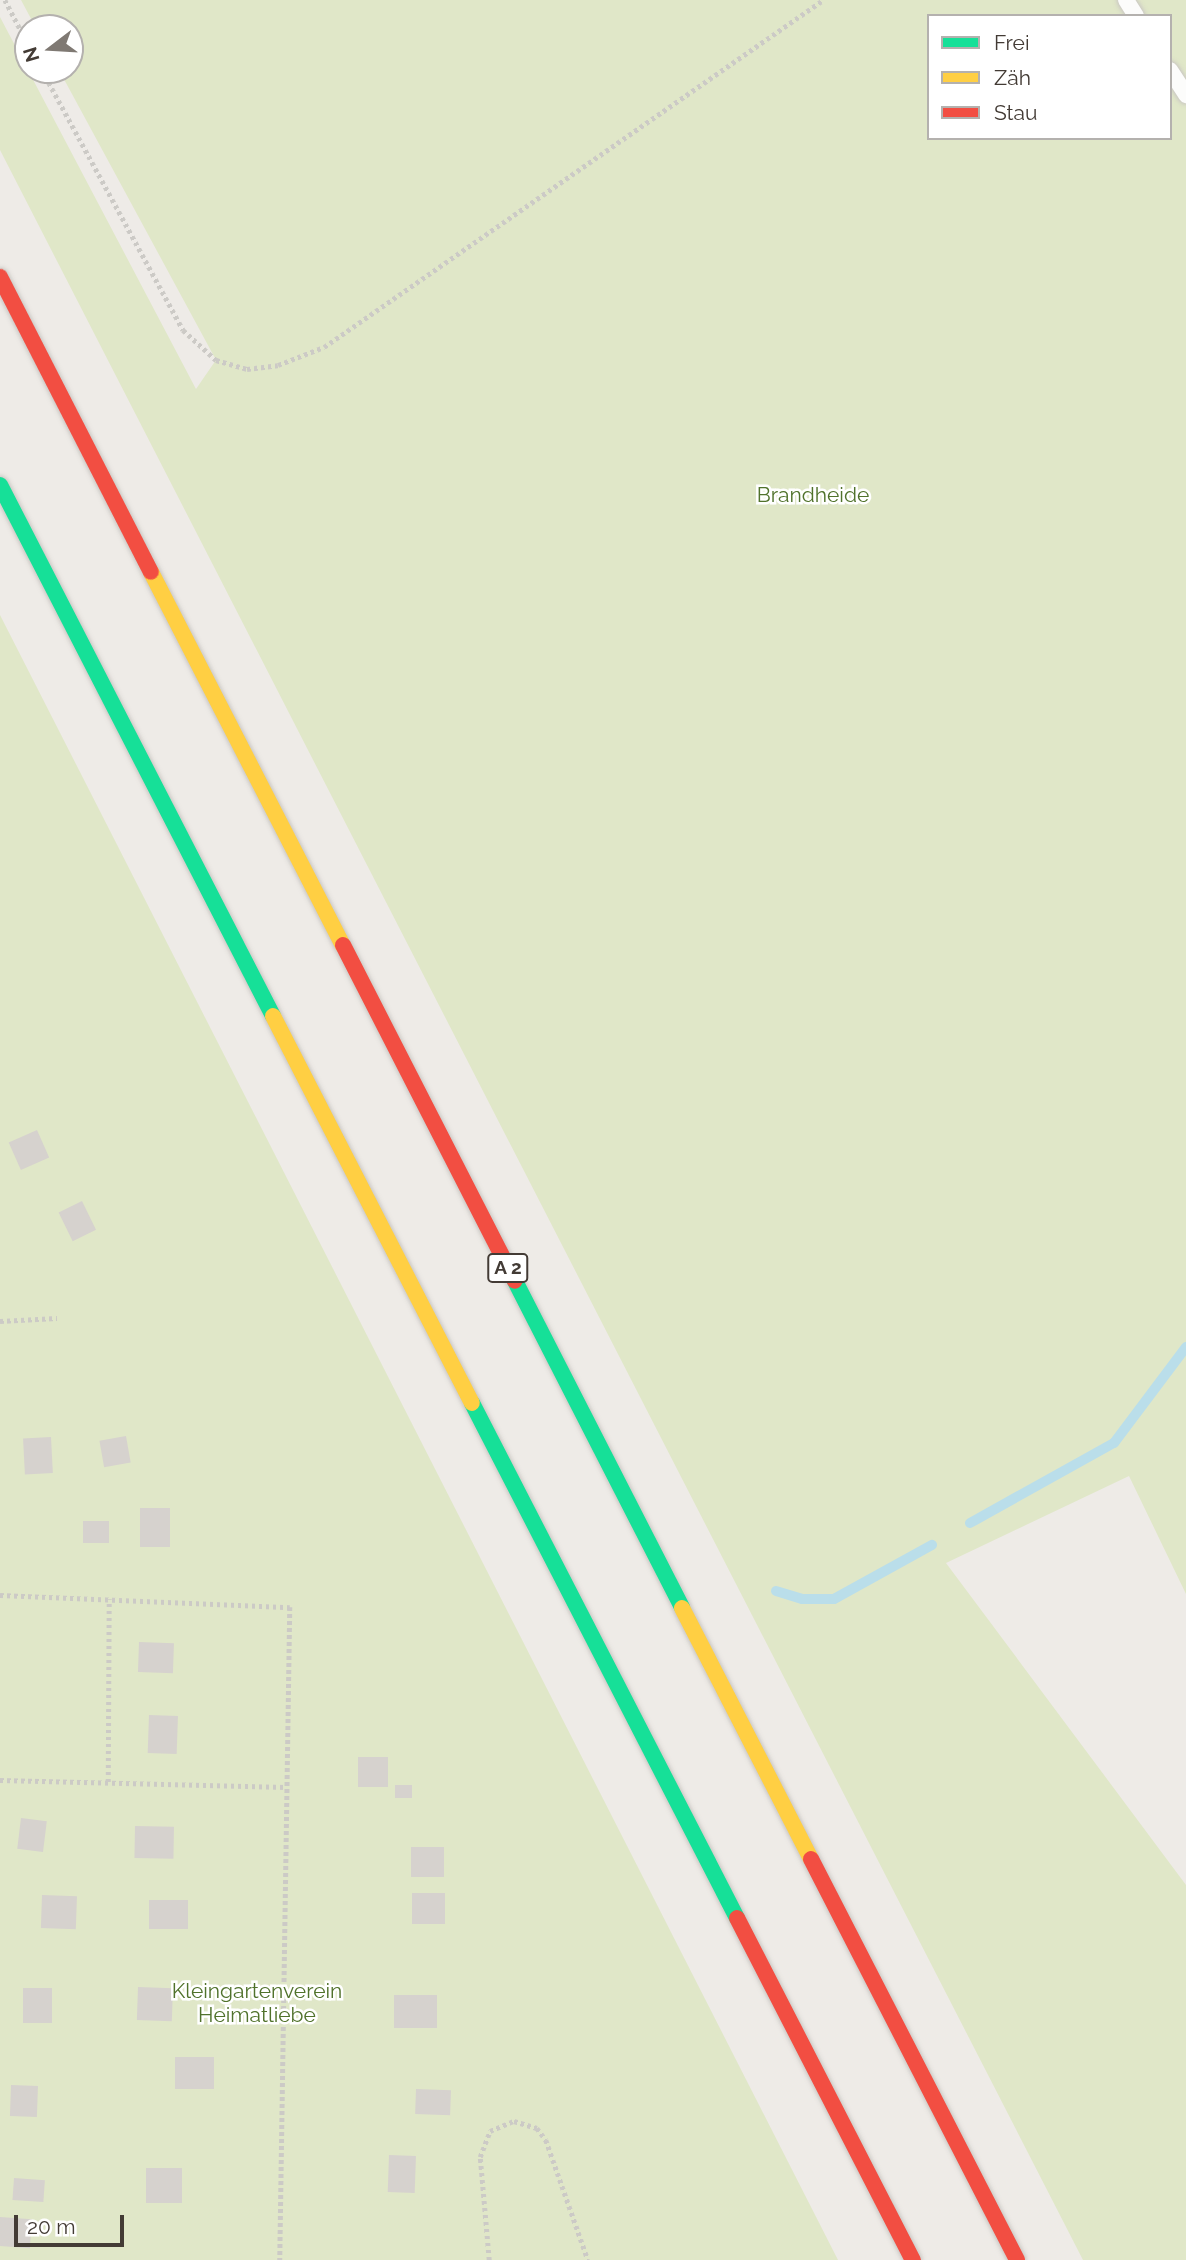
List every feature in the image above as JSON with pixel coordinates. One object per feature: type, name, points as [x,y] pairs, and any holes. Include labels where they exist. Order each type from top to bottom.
[{"type":"highway","name":"A 2","points":[[0,276],[1017,2260]]},
{"type":"highway","points":[[0,485],[913,2260]]},
{"type":"lane","points":[[1172,73],[1186,95]]},
{"type":"path","points":[[5,0],[14,17]]},
{"type":"path","points":[[50,84],[183,330],[216,360],[247,369],[278,365],[324,347],[823,0]]},
{"type":"path","points":[[0,1321],[57,1318]]},
{"type":"path","points":[[0,1595],[290,1607],[280,2260]]},
{"type":"path","points":[[108,1599],[108,1782]]},
{"type":"path","points":[[0,1780],[287,1787]]},
{"type":"path","points":[[489,2260],[480,2157],[490,2131],[514,2121],[537,2128],[547,2140],[588,2260]]},
{"type":"green space","name":"Brandheide","points":[[21,0],[1186,0],[1186,1594],[1129,1476],[946,1563],[1186,1885],[1186,2260],[1083,2260],[0,150],[0,17],[14,44],[14,84],[35,84],[196,389],[216,360],[67,84],[84,84],[84,14],[28,14]]},
{"type":"green space","name":"Kleingartenverein Heimatliebe","points":[[0,615],[838,2260],[0,2260]]},
{"type":"building","points":[[37,1130],[49,1157],[21,1170],[9,1143]]},
{"type":"building","points":[[82,1201],[96,1230],[73,1241],[59,1212]]},
{"type":"building","points":[[126,1436],[131,1463],[104,1467],[99,1441]]},
{"type":"building","points":[[51,1437],[53,1473],[25,1474],[23,1438]]},
{"type":"building","points":[[140,1508],[170,1508],[170,1547],[140,1547]]},
{"type":"building","points":[[83,1521],[109,1521],[109,1543],[83,1543]]},
{"type":"building","points":[[139,1642],[174,1643],[173,1673],[138,1672]]},
{"type":"building","points":[[149,1715],[178,1716],[177,1754],[148,1753]]},
{"type":"building","points":[[358,1757],[388,1757],[388,1787],[358,1787]]},
{"type":"building","points":[[395,1785],[412,1785],[412,1798],[395,1798]]},
{"type":"building","points":[[21,1818],[47,1821],[43,1852],[17,1849]]},
{"type":"building","points":[[135,1826],[174,1827],[173,1859],[134,1858]]},
{"type":"building","points":[[411,1847],[444,1847],[444,1877],[411,1877]]},
{"type":"building","points":[[412,1893],[445,1893],[445,1924],[412,1924]]},
{"type":"building","points":[[42,1895],[77,1896],[76,1929],[41,1928]]},
{"type":"building","points":[[149,1900],[188,1900],[188,1929],[149,1929]]},
{"type":"building","points":[[138,1987],[173,1988],[172,2021],[137,2020]]},
{"type":"building","points":[[23,1988],[52,1988],[52,2023],[23,2023]]},
{"type":"building","points":[[394,1995],[437,1995],[437,2028],[394,2028]]},
{"type":"building","points":[[175,2057],[214,2057],[214,2089],[175,2089]]},
{"type":"building","points":[[11,2085],[38,2086],[37,2117],[10,2116]]},
{"type":"building","points":[[416,2089],[451,2090],[450,2115],[415,2114]]},
{"type":"building","points":[[389,2155],[416,2156],[415,2193],[388,2192]]},
{"type":"building","points":[[146,2168],[182,2168],[182,2203],[146,2203]]},
{"type":"building","points":[[14,2178],[45,2180],[43,2202],[12,2200]]},
{"type":"building","points":[[0,2217],[32,2219],[30,2248],[0,2246]]},
{"type":"waterway","points":[[970,1523],[1114,1443],[1186,1347]]},
{"type":"waterway","points":[[776,1591],[802,1599],[834,1599],[932,1545]]},
{"type":"traffic: fast","points":[[0,485],[273,1016]]},
{"type":"traffic: fast","points":[[515,1281],[682,1608]]},
{"type":"traffic: fast","points":[[472,1403],[737,1918]]},
{"type":"traffic: slow","points":[[151,572],[343,945]]},
{"type":"traffic: slow","points":[[273,1016],[472,1403]]},
{"type":"traffic: slow","points":[[682,1608],[811,1859]]},
{"type":"traffic: jam","points":[[0,277],[151,572]]},
{"type":"traffic: jam","points":[[343,945],[515,1281]]},
{"type":"traffic: jam","points":[[811,1859],[1017,2260]]},
{"type":"traffic: jam","points":[[737,1918],[913,2260]]}]
